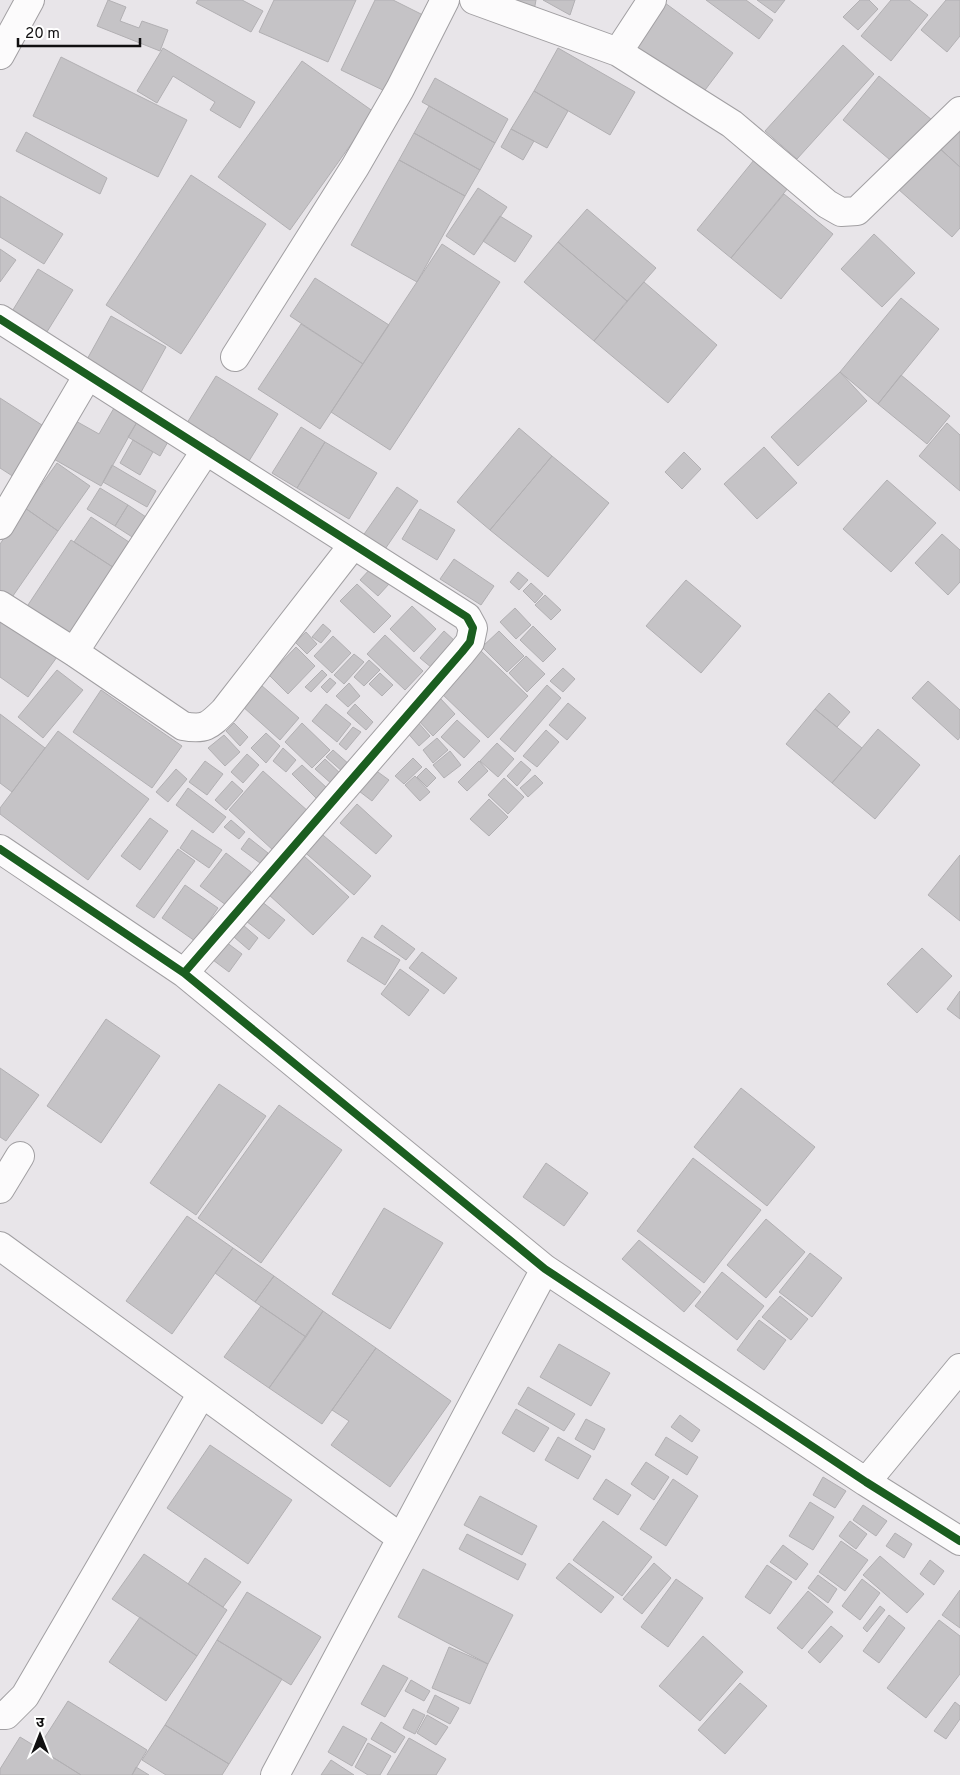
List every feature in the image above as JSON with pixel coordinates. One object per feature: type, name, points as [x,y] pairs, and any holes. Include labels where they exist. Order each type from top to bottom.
[{"type":"street","points":[[0,55],[30,0]]},
{"type":"street","points":[[235,357],[355,167],[400,89],[445,0]]},
{"type":"street","points":[[474,0],[618,52],[732,124],[827,204],[841,212],[857,211],[960,111]]},
{"type":"street","points":[[618,52],[652,0]]},
{"type":"street","points":[[0,319],[467,617],[473,628],[470,642],[184,973]]},
{"type":"street","points":[[0,525],[88,375]]},
{"type":"street","points":[[74,652],[206,450]]},
{"type":"street","points":[[0,605],[74,652],[183,726],[197,729],[210,725],[224,711],[354,545]]},
{"type":"street","points":[[0,849],[184,973],[545,1269],[866,1482],[960,1542]]},
{"type":"street","points":[[0,1189],[20,1156]]},
{"type":"street","points":[[0,1246],[402,1538]]},
{"type":"street","points":[[275,1775],[545,1269]]},
{"type":"street","points":[[866,1482],[960,1368]]},
{"type":"street","points":[[0,1715],[6,1715],[25,1696],[202,1393]]},
{"type":"building","points":[[108,0],[126,7],[120,21],[139,28],[142,21],[168,30],[160,51],[97,26]]},
{"type":"building","points":[[198,0],[242,0],[263,11],[251,32],[196,3]]},
{"type":"building","points":[[274,0],[356,0],[328,62],[259,32]]},
{"type":"building","points":[[375,0],[393,0],[427,17],[389,93],[341,70]]},
{"type":"building","points":[[498,0],[536,0],[534,11]]},
{"type":"building","points":[[543,0],[575,0],[570,15]]},
{"type":"building","points":[[661,0],[733,53],[699,98],[624,43]]},
{"type":"building","points":[[706,0],[746,0],[773,20],[759,39]]},
{"type":"building","points":[[757,0],[785,0],[775,13]]},
{"type":"building","points":[[860,0],[869,0],[878,9],[858,30],[843,17]]},
{"type":"building","points":[[891,0],[909,0],[928,15],[891,61],[861,36]]},
{"type":"building","points":[[946,0],[960,0],[960,36],[947,52],[921,30]]},
{"type":"building","points":[[843,45],[874,74],[797,159],[765,131]]},
{"type":"building","points":[[163,48],[255,102],[240,128],[210,110],[215,102],[173,76],[157,103],[137,91]]},
{"type":"building","points":[[558,48],[635,92],[610,135],[534,91]]},
{"type":"building","points":[[61,57],[187,120],[158,177],[33,116]]},
{"type":"building","points":[[302,61],[374,112],[290,230],[218,177]]},
{"type":"building","points":[[879,76],[932,120],[896,165],[843,120]]},
{"type":"building","points":[[435,78],[508,119],[495,143],[422,102]]},
{"type":"building","points":[[534,91],[568,111],[547,148],[511,129]]},
{"type":"building","points":[[429,106],[495,143],[480,170],[414,133]]},
{"type":"building","points":[[960,124],[960,167],[937,146]]},
{"type":"building","points":[[511,129],[534,141],[523,160],[501,147]]},
{"type":"building","points":[[26,132],[107,178],[100,194],[16,151]]},
{"type":"building","points":[[414,133],[480,170],[465,196],[399,160]]},
{"type":"building","points":[[937,146],[960,167],[960,228],[952,237],[898,189]]},
{"type":"building","points":[[399,160],[465,196],[417,282],[351,245]]},
{"type":"building","points":[[754,160],[788,188],[731,258],[697,230]]},
{"type":"building","points":[[191,175],[266,224],[181,354],[106,305]]},
{"type":"building","points":[[478,188],[507,207],[474,255],[446,236]]},
{"type":"building","points":[[784,194],[833,234],[781,299],[731,258]]},
{"type":"building","points":[[0,196],[63,234],[44,264],[0,237]]},
{"type":"building","points":[[587,209],[656,268],[627,301],[558,242]]},
{"type":"building","points":[[500,216],[532,236],[515,262],[483,241]]},
{"type":"building","points":[[874,234],[915,273],[882,307],[841,269]]},
{"type":"building","points":[[558,242],[627,301],[594,341],[524,282]]},
{"type":"building","points":[[442,244],[500,282],[390,450],[331,412]]},
{"type":"building","points":[[0,249],[16,260],[0,282]]},
{"type":"building","points":[[38,269],[73,290],[45,335],[11,313]]},
{"type":"building","points":[[315,278],[389,325],[363,364],[290,316]]},
{"type":"building","points":[[644,282],[717,345],[668,403],[594,341]]},
{"type":"building","points":[[901,298],[939,329],[878,404],[840,372]]},
{"type":"building","points":[[111,316],[166,347],[140,394],[85,363]]},
{"type":"building","points":[[301,324],[363,364],[320,429],[258,389]]},
{"type":"building","points":[[840,372],[867,401],[798,466],[771,437]]},
{"type":"building","points":[[901,375],[950,416],[927,444],[878,404]]},
{"type":"building","points":[[216,376],[278,414],[249,461],[187,423]]},
{"type":"building","points":[[0,398],[45,427],[14,477],[0,468]]},
{"type":"building","points":[[114,408],[137,422],[101,486],[52,458],[74,420],[99,434]]},
{"type":"building","points":[[137,422],[169,440],[160,456],[128,437]]},
{"type":"building","points":[[947,423],[960,435],[960,491],[919,456]]},
{"type":"building","points":[[301,427],[325,442],[297,488],[272,473]]},
{"type":"building","points":[[519,428],[552,456],[490,530],[457,502]]},
{"type":"building","points":[[133,440],[153,452],[140,475],[120,463]]},
{"type":"building","points":[[325,442],[377,473],[349,519],[297,488]]},
{"type":"building","points":[[764,447],[797,483],[757,519],[724,484]]},
{"type":"building","points":[[684,452],[701,469],[682,489],[665,472]]},
{"type":"building","points":[[552,456],[609,503],[548,577],[490,530]]},
{"type":"building","points":[[57,463],[90,486],[58,531],[25,508]]},
{"type":"building","points":[[112,465],[156,491],[147,507],[103,482]]},
{"type":"building","points":[[887,480],[936,523],[891,572],[843,529]]},
{"type":"building","points":[[397,487],[418,501],[381,555],[360,540]]},
{"type":"building","points":[[100,488],[128,505],[115,526],[87,509]]},
{"type":"building","points":[[128,505],[152,521],[140,542],[115,526]]},
{"type":"building","points":[[25,508],[58,531],[8,603],[0,598],[0,544]]},
{"type":"building","points":[[420,509],[455,530],[437,560],[402,539]]},
{"type":"building","points":[[91,517],[135,546],[119,571],[74,542]]},
{"type":"building","points":[[942,534],[960,550],[960,582],[948,595],[915,563]]},
{"type":"building","points":[[71,540],[119,571],[70,637],[26,608]]},
{"type":"building","points":[[454,559],[494,586],[481,605],[440,579]]},
{"type":"building","points":[[371,568],[389,584],[378,596],[360,580]]},
{"type":"building","points":[[518,572],[528,580],[519,590],[510,582]]},
{"type":"building","points":[[686,580],[741,626],[701,673],[646,626]]},
{"type":"building","points":[[531,583],[543,594],[535,603],[523,591]]},
{"type":"building","points":[[357,584],[391,616],[374,633],[340,601]]},
{"type":"building","points":[[545,595],[561,610],[551,620],[535,605]]},
{"type":"building","points":[[412,606],[436,629],[414,652],[390,629]]},
{"type":"building","points":[[515,608],[531,625],[516,639],[500,622]]},
{"type":"building","points":[[3,618],[57,657],[28,697],[0,677],[0,623]]},
{"type":"building","points":[[323,624],[331,631],[321,643],[312,637]]},
{"type":"building","points":[[533,626],[556,649],[543,662],[520,640]]},
{"type":"building","points":[[444,631],[455,641],[432,668],[420,658]]},
{"type":"building","points":[[499,631],[524,656],[507,672],[482,647]]},
{"type":"building","points":[[306,632],[317,644],[307,654],[295,642]]},
{"type":"building","points":[[385,635],[423,671],[405,690],[367,654]]},
{"type":"building","points":[[333,636],[351,653],[332,673],[314,656]]},
{"type":"building","points":[[296,647],[315,666],[288,694],[269,675]]},
{"type":"building","points":[[480,650],[528,696],[488,738],[440,692]]},
{"type":"building","points":[[354,654],[364,662],[344,684],[334,675]]},
{"type":"building","points":[[526,656],[545,674],[527,692],[509,673]]},
{"type":"building","points":[[369,660],[380,670],[364,686],[354,677]]},
{"type":"building","points":[[563,668],[575,679],[563,692],[550,681]]},
{"type":"building","points":[[57,670],[83,690],[43,738],[18,717]]},
{"type":"building","points":[[322,670],[327,675],[311,692],[305,687]]},
{"type":"building","points":[[380,673],[393,685],[382,696],[369,684]]},
{"type":"building","points":[[330,678],[336,683],[327,693],[321,687]]},
{"type":"building","points":[[928,681],[960,710],[960,737],[958,740],[912,698]]},
{"type":"building","points":[[349,683],[360,696],[348,707],[336,696]]},
{"type":"building","points":[[261,685],[299,718],[280,740],[242,706]]},
{"type":"building","points":[[547,685],[561,698],[515,752],[500,739]]},
{"type":"building","points":[[101,690],[182,746],[152,788],[73,732]]},
{"type":"building","points":[[829,693],[850,712],[837,727],[815,709]]},
{"type":"building","points":[[440,698],[455,714],[433,736],[418,720]]},
{"type":"building","points":[[568,703],[586,718],[567,740],[549,725]]},
{"type":"building","points":[[326,704],[351,724],[337,742],[312,721]]},
{"type":"building","points":[[355,704],[373,722],[366,730],[347,713]]},
{"type":"building","points":[[815,709],[862,748],[832,783],[786,744]]},
{"type":"building","points":[[0,714],[45,748],[12,792],[0,783]]},
{"type":"building","points":[[416,720],[430,736],[419,746],[405,730]]},
{"type":"building","points":[[457,720],[480,741],[464,758],[441,737]]},
{"type":"building","points":[[234,723],[248,737],[240,746],[226,731]]},
{"type":"building","points":[[302,723],[330,750],[312,768],[285,742]]},
{"type":"building","points":[[353,727],[361,732],[346,750],[339,744]]},
{"type":"building","points":[[878,729],[920,765],[875,819],[832,783]]},
{"type":"building","points":[[546,730],[559,742],[537,767],[523,756]]},
{"type":"building","points":[[58,731],[149,799],[88,880],[0,814],[0,808]]},
{"type":"building","points":[[266,733],[280,746],[266,763],[251,748]]},
{"type":"building","points":[[224,735],[240,752],[225,766],[208,748]]},
{"type":"building","points":[[437,738],[448,750],[433,763],[423,750]]},
{"type":"building","points":[[497,743],[514,759],[498,777],[480,761]]},
{"type":"building","points":[[283,748],[296,760],[286,772],[273,761]]},
{"type":"building","points":[[333,750],[350,765],[343,772],[326,757]]},
{"type":"building","points":[[450,751],[461,765],[444,778],[433,765]]},
{"type":"building","points":[[247,754],[259,765],[243,783],[231,772]]},
{"type":"building","points":[[413,758],[422,767],[404,784],[395,776]]},
{"type":"building","points":[[325,759],[342,775],[333,785],[315,769]]},
{"type":"building","points":[[205,761],[223,774],[207,795],[189,782]]},
{"type":"building","points":[[479,761],[488,771],[467,791],[458,782]]},
{"type":"building","points":[[521,761],[531,770],[517,786],[507,776]]},
{"type":"building","points":[[302,765],[327,788],[317,799],[292,774]]},
{"type":"building","points":[[371,767],[389,780],[372,801],[355,788]]},
{"type":"building","points":[[426,768],[436,778],[427,787],[417,777]]},
{"type":"building","points":[[176,769],[187,779],[168,802],[156,792]]},
{"type":"building","points":[[263,771],[309,812],[274,851],[229,810]]},
{"type":"building","points":[[535,775],[543,783],[528,797],[520,788]]},
{"type":"building","points":[[415,776],[430,792],[420,801],[405,785]]},
{"type":"building","points":[[504,778],[524,797],[508,814],[488,795]]},
{"type":"building","points":[[232,781],[243,791],[226,810],[215,800]]},
{"type":"building","points":[[188,788],[226,817],[213,833],[176,805]]},
{"type":"building","points":[[489,799],[508,817],[489,836],[470,819]]},
{"type":"building","points":[[357,804],[392,836],[376,854],[340,823]]},
{"type":"building","points":[[150,818],[168,831],[140,870],[121,856]]},
{"type":"building","points":[[231,820],[245,832],[239,839],[224,827]]},
{"type":"building","points":[[192,830],[222,850],[209,868],[180,848]]},
{"type":"building","points":[[317,830],[371,876],[354,895],[301,849]]},
{"type":"building","points":[[249,838],[268,853],[260,863],[241,849]]},
{"type":"building","points":[[178,849],[195,861],[154,918],[136,906]]},
{"type":"building","points":[[226,853],[251,872],[226,905],[200,886]]},
{"type":"building","points":[[960,855],[960,921],[928,895]]},
{"type":"building","points":[[304,856],[349,897],[313,935],[268,894]]},
{"type":"building","points":[[185,885],[218,908],[195,941],[162,918]]},
{"type":"building","points":[[261,901],[285,920],[269,939],[246,921]]},
{"type":"building","points":[[243,925],[258,938],[249,950],[234,937]]},
{"type":"building","points":[[382,925],[415,949],[406,960],[374,937]]},
{"type":"building","points":[[362,937],[400,960],[385,985],[347,961]]},
{"type":"building","points":[[226,942],[242,954],[229,972],[213,960]]},
{"type":"building","points":[[922,948],[952,976],[917,1013],[887,984]]},
{"type":"building","points":[[422,952],[457,978],[444,994],[409,968]]},
{"type":"building","points":[[400,969],[429,990],[409,1016],[381,994]]},
{"type":"building","points":[[960,991],[960,1019],[947,1009]]},
{"type":"building","points":[[106,1019],[160,1056],[101,1143],[47,1106]]},
{"type":"building","points":[[0,1068],[39,1095],[6,1141],[0,1137]]},
{"type":"building","points":[[219,1084],[266,1116],[196,1215],[150,1183]]},
{"type":"building","points":[[741,1088],[815,1147],[767,1206],[694,1147]]},
{"type":"building","points":[[279,1105],[342,1150],[261,1263],[198,1218]]},
{"type":"building","points":[[693,1158],[761,1210],[704,1283],[637,1231]]},
{"type":"building","points":[[546,1163],[588,1193],[564,1226],[523,1197]]},
{"type":"building","points":[[384,1208],[443,1243],[390,1329],[332,1294]]},
{"type":"building","points":[[187,1216],[233,1248],[172,1334],[126,1301]]},
{"type":"building","points":[[766,1219],[805,1252],[766,1298],[727,1265]]},
{"type":"building","points":[[639,1240],[701,1292],[684,1312],[622,1259]]},
{"type":"building","points":[[233,1248],[274,1276],[255,1302],[215,1273]]},
{"type":"building","points":[[810,1253],[842,1278],[812,1317],[779,1292]]},
{"type":"building","points":[[722,1272],[764,1306],[737,1340],[695,1306]]},
{"type":"building","points":[[274,1276],[323,1311],[306,1337],[255,1302]]},
{"type":"building","points":[[780,1296],[808,1319],[791,1340],[762,1317]]},
{"type":"building","points":[[261,1306],[306,1337],[269,1388],[224,1357]]},
{"type":"building","points":[[323,1311],[376,1348],[322,1424],[269,1388]]},
{"type":"building","points":[[759,1320],[786,1340],[764,1370],[737,1350]]},
{"type":"building","points":[[559,1344],[610,1373],[591,1406],[540,1377]]},
{"type":"building","points":[[376,1348],[451,1401],[390,1487],[331,1445],[349,1421],[332,1410]]},
{"type":"building","points":[[528,1387],[575,1414],[564,1431],[518,1404]]},
{"type":"building","points":[[516,1409],[549,1428],[534,1452],[502,1433]]},
{"type":"building","points":[[680,1415],[700,1430],[692,1442],[671,1427]]},
{"type":"building","points":[[586,1419],[605,1429],[594,1450],[575,1439]]},
{"type":"building","points":[[558,1437],[591,1456],[578,1479],[545,1460]]},
{"type":"building","points":[[666,1437],[698,1457],[687,1475],[655,1455]]},
{"type":"building","points":[[210,1445],[292,1500],[248,1564],[167,1508]]},
{"type":"building","points":[[646,1462],[669,1477],[654,1500],[631,1484]]},
{"type":"building","points":[[823,1477],[846,1491],[835,1508],[813,1495]]},
{"type":"building","points":[[606,1479],[631,1495],[618,1515],[593,1499]]},
{"type":"building","points":[[673,1479],[698,1496],[666,1546],[640,1529]]},
{"type":"building","points":[[480,1496],[537,1526],[522,1555],[464,1525]]},
{"type":"building","points":[[810,1502],[834,1517],[813,1550],[789,1536]]},
{"type":"building","points":[[863,1505],[887,1521],[876,1536],[853,1520]]},
{"type":"building","points":[[603,1521],[652,1557],[622,1596],[573,1560]]},
{"type":"building","points":[[850,1521],[867,1534],[856,1549],[839,1536]]},
{"type":"building","points":[[895,1533],[912,1544],[904,1558],[886,1546]]},
{"type":"building","points":[[467,1534],[526,1564],[518,1580],[459,1549]]},
{"type":"building","points":[[841,1541],[868,1560],[845,1591],[819,1572]]},
{"type":"building","points":[[783,1545],[808,1564],[796,1580],[770,1562]]},
{"type":"building","points":[[144,1554],[227,1610],[197,1656],[112,1599]]},
{"type":"building","points":[[880,1556],[924,1594],[907,1613],[863,1575]]},
{"type":"building","points":[[205,1558],[241,1582],[223,1607],[188,1584]]},
{"type":"building","points":[[930,1560],[944,1571],[934,1585],[920,1574]]},
{"type":"building","points":[[569,1563],[614,1597],[601,1613],[556,1578]]},
{"type":"building","points":[[654,1563],[671,1578],[642,1614],[623,1599]]},
{"type":"building","points":[[767,1565],[792,1582],[770,1614],[745,1597]]},
{"type":"building","points":[[423,1569],[513,1615],[488,1664],[398,1617]]},
{"type":"building","points":[[818,1575],[837,1589],[828,1603],[808,1588]]},
{"type":"building","points":[[676,1579],[703,1598],[668,1647],[641,1627]]},
{"type":"building","points":[[862,1579],[880,1593],[860,1620],[842,1606]]},
{"type":"building","points":[[960,1590],[960,1628],[942,1615]]},
{"type":"building","points":[[808,1591],[833,1612],[802,1649],[777,1628]]},
{"type":"building","points":[[247,1592],[321,1637],[291,1685],[217,1640]]},
{"type":"building","points":[[880,1606],[885,1610],[867,1632],[863,1628]]},
{"type":"building","points":[[889,1615],[905,1628],[879,1663],[863,1651]]},
{"type":"building","points":[[140,1617],[197,1656],[166,1701],[109,1662]]},
{"type":"building","points":[[939,1620],[960,1636],[960,1674],[926,1718],[887,1688]]},
{"type":"building","points":[[831,1626],[843,1636],[820,1663],[808,1652]]},
{"type":"building","points":[[703,1636],[743,1672],[700,1721],[659,1686]]},
{"type":"building","points":[[217,1640],[282,1679],[229,1764],[165,1725]]},
{"type":"building","points":[[449,1647],[488,1664],[470,1704],[432,1688]]},
{"type":"building","points":[[383,1665],[408,1678],[385,1717],[361,1704]]},
{"type":"building","points":[[411,1680],[430,1691],[424,1701],[405,1691]]},
{"type":"building","points":[[740,1683],[767,1706],[725,1754],[698,1730]]},
{"type":"building","points":[[435,1695],[459,1708],[450,1724],[427,1712]]},
{"type":"building","points":[[68,1701],[147,1750],[132,1775],[81,1775],[38,1748]]},
{"type":"building","points":[[955,1702],[960,1706],[960,1719],[946,1739],[934,1731]]},
{"type":"building","points":[[413,1709],[425,1715],[415,1734],[403,1728]]},
{"type":"building","points":[[427,1715],[448,1727],[436,1745],[417,1733]]},
{"type":"building","points":[[381,1722],[405,1737],[395,1753],[371,1739]]},
{"type":"building","points":[[165,1725],[229,1764],[222,1775],[166,1775],[142,1760]]},
{"type":"building","points":[[343,1726],[367,1739],[352,1766],[328,1752]]},
{"type":"building","points":[[20,1737],[81,1775],[0,1775],[0,1769]]},
{"type":"building","points":[[409,1738],[446,1759],[436,1775],[387,1775]]},
{"type":"building","points":[[368,1743],[391,1756],[380,1775],[368,1775],[355,1767]]},
{"type":"building","points":[[331,1760],[354,1775],[321,1775]]},
{"type":"building","points":[[136,1767],[149,1775],[132,1775]]},
{"type":"cycle path","points":[[0,319],[467,617],[473,628],[470,642],[462,652],[184,973]]},
{"type":"cycle path","points":[[0,849],[184,973],[545,1269],[866,1482],[960,1541]]}]
